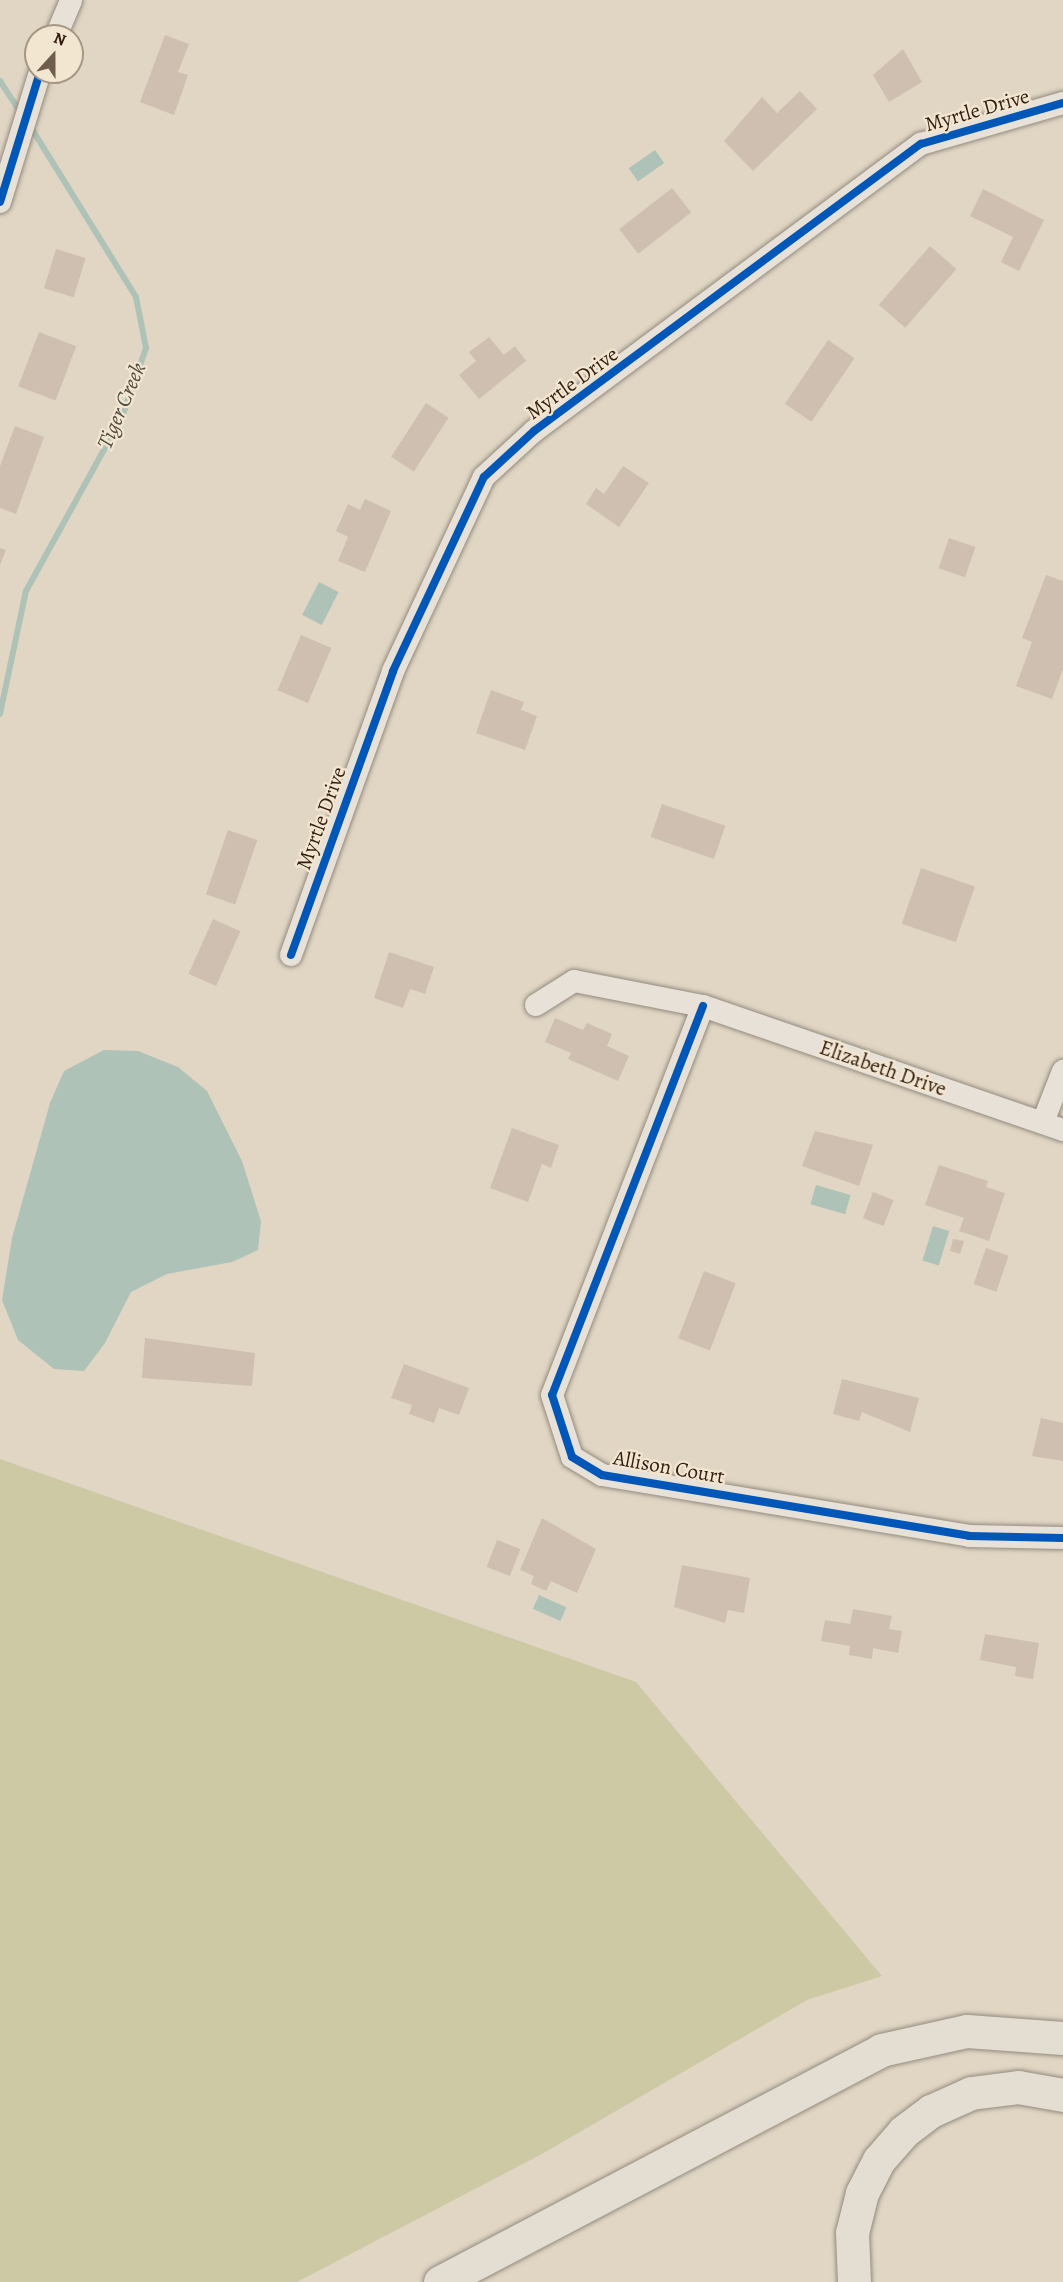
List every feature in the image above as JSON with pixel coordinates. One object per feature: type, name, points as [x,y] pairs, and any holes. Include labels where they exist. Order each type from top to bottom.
[{"type":"highway","points":[[440,2282],[881,2050],[967,2031],[1063,2038]]},
{"type":"highway","points":[[854,2282],[852,2233],[862,2193],[879,2160],[903,2132],[931,2111],[971,2093],[1018,2087],[1063,2095]]},
{"type":"street","points":[[61,24],[70,0]]},
{"type":"street","points":[[0,202],[36,84]]},
{"type":"street","name":"Myrtle Drive","points":[[291,955],[393,671],[484,477],[534,431],[921,144],[1063,103]]},
{"type":"street","name":"Elizabeth Drive","points":[[536,1005],[574,981],[703,1006],[1053,1126]]},
{"type":"street","name":"Allison Court","points":[[703,1006],[552,1395],[572,1457],[602,1475],[969,1536],[1063,1538]]},
{"type":"street","points":[[1053,1126],[1063,1071]]},
{"type":"shaded area","points":[[655,150],[664,163],[638,181],[629,168]]},
{"type":"shaded area","points":[[319,582],[339,592],[322,625],[302,615]]},
{"type":"shaded area","points":[[104,1050],[138,1051],[178,1067],[207,1091],[242,1161],[261,1221],[258,1250],[232,1262],[167,1274],[131,1292],[105,1343],[84,1371],[54,1369],[18,1340],[2,1300],[12,1238],[50,1103],[64,1071]]},
{"type":"shaded area","points":[[816,1185],[851,1195],[845,1214],[810,1204]]},
{"type":"shaded area","points":[[933,1226],[949,1231],[939,1265],[922,1260]]},
{"type":"shaded area","points":[[0,1459],[636,1682],[882,1976],[807,2000],[542,2154],[297,2282],[0,2282]]},
{"type":"shaded area","points":[[539,1595],[566,1607],[560,1621],[533,1609]]},
{"type":"building","points":[[165,35],[189,44],[178,72],[188,75],[174,115],[140,102]]},
{"type":"building","points":[[903,49],[922,82],[889,102],[873,75]]},
{"type":"building","points":[[800,91],[817,109],[753,171],[724,141],[762,97],[777,113]]},
{"type":"building","points":[[672,188],[691,212],[638,254],[619,229]]},
{"type":"building","points":[[983,189],[1044,220],[1019,271],[1001,262],[1013,237],[970,216]]},
{"type":"building","points":[[930,246],[956,269],[905,328],[879,305]]},
{"type":"building","points":[[56,249],[86,258],[74,297],[44,288]]},
{"type":"building","points":[[39,332],[76,346],[56,400],[18,386]]},
{"type":"building","points":[[489,337],[504,355],[515,346],[526,361],[479,399],[459,375],[476,361],[469,352]]},
{"type":"building","points":[[828,340],[855,358],[811,422],[785,404]]},
{"type":"building","points":[[426,403],[449,418],[414,471],[391,457]]},
{"type":"building","points":[[15,426],[44,437],[16,514],[0,508],[0,466]]},
{"type":"building","points":[[623,466],[649,483],[619,527],[586,504],[596,488],[604,494]]},
{"type":"building","points":[[365,499],[391,511],[365,572],[338,561],[348,537],[336,531],[348,504],[360,510]]},
{"type":"building","points":[[949,538],[975,547],[965,577],[939,568]]},
{"type":"building","points":[[0,548],[6,550],[0,565]]},
{"type":"building","points":[[1046,575],[1063,581],[1063,669],[1052,699],[1016,686],[1032,642],[1022,638]]},
{"type":"building","points":[[301,635],[331,648],[308,703],[278,690]]},
{"type":"building","points":[[491,690],[524,702],[521,710],[537,716],[525,750],[476,733]]},
{"type":"building","points":[[662,804],[725,826],[714,859],[651,837]]},
{"type":"building","points":[[228,830],[257,840],[235,904],[206,894]]},
{"type":"building","points":[[921,868],[975,887],[956,942],[902,924]]},
{"type":"building","points":[[213,919],[240,931],[216,986],[189,974]]},
{"type":"building","points":[[389,952],[434,967],[425,994],[410,989],[403,1008],[374,998]]},
{"type":"building","points":[[555,1018],[583,1030],[587,1023],[612,1034],[607,1046],[629,1056],[618,1081],[568,1059],[571,1053],[545,1042]]},
{"type":"building","points":[[512,1128],[559,1145],[551,1168],[542,1164],[528,1202],[490,1188]]},
{"type":"building","points":[[815,1131],[873,1145],[859,1186],[802,1166]]},
{"type":"building","points":[[939,1165],[988,1181],[986,1187],[1005,1193],[989,1241],[959,1231],[964,1218],[925,1205]]},
{"type":"building","points":[[873,1192],[894,1200],[884,1226],[863,1218]]},
{"type":"building","points":[[953,1239],[964,1241],[960,1254],[950,1251]]},
{"type":"building","points":[[986,1248],[1009,1256],[996,1292],[974,1284]]},
{"type":"building","points":[[704,1271],[736,1283],[710,1350],[678,1338]]},
{"type":"building","points":[[145,1338],[255,1353],[252,1386],[142,1378]]},
{"type":"building","points":[[404,1364],[469,1388],[459,1415],[439,1408],[434,1423],[409,1414],[412,1405],[391,1398]]},
{"type":"building","points":[[842,1379],[919,1398],[910,1432],[862,1412],[859,1421],[833,1414]]},
{"type":"building","points":[[1041,1418],[1063,1423],[1063,1461],[1032,1456]]},
{"type":"building","points":[[542,1518],[596,1549],[577,1593],[551,1581],[546,1591],[531,1584],[534,1576],[520,1570]]},
{"type":"building","points":[[497,1540],[520,1549],[510,1576],[487,1567]]},
{"type":"building","points":[[682,1565],[750,1578],[744,1613],[728,1610],[725,1623],[674,1607]]},
{"type":"building","points":[[853,1609],[892,1616],[889,1629],[902,1631],[898,1653],[873,1648],[872,1659],[849,1655],[850,1646],[821,1641],[825,1620],[850,1624]]},
{"type":"building","points":[[985,1634],[1039,1643],[1033,1679],[1015,1676],[1016,1667],[980,1660]]},
{"type":"waterway","name":"Tiger Creek","points":[[0,81],[21,113]]},
{"type":"waterway","name":"Tiger Creek","points":[[0,714],[26,591],[122,417],[146,348],[136,297],[30,126]]},
{"type":"cycle path","points":[[0,202],[36,84]]},
{"type":"cycle path","points":[[291,955],[393,671],[484,477],[534,431],[921,144],[1063,103]]},
{"type":"cycle path","points":[[703,1006],[552,1395],[572,1457],[602,1475],[969,1536],[1063,1538]]}]
